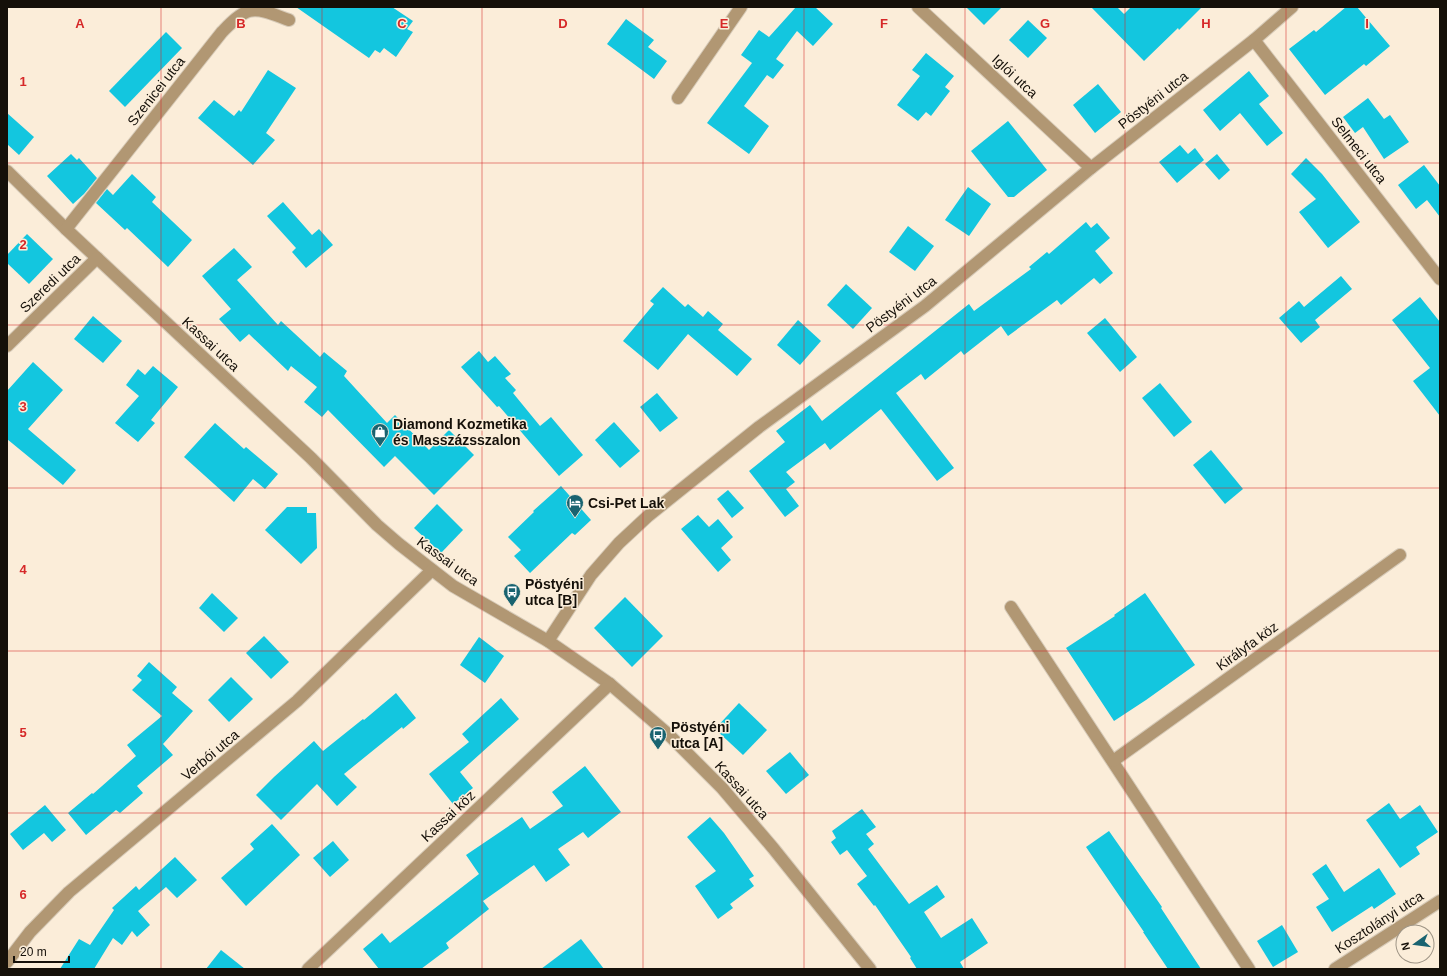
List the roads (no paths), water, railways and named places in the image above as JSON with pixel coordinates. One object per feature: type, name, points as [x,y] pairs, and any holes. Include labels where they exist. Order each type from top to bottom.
[{"type":"street","points":[[678,98],[741,7]]},
{"type":"street","name":"Iglói utca","points":[[918,7],[1091,168]]},
{"type":"street","name":"Pöstyéni utca","points":[[548,641],[591,575],[619,543],[648,516],[759,427],[925,306],[1091,168],[1254,40],[1292,7]]},
{"type":"street","name":"Szenicei utca","points":[[66,229],[222,32],[238,18],[249,11],[265,12],[289,20]]},
{"type":"street","name":"Selmeci utca","points":[[1254,40],[1440,279]]},
{"type":"street","name":"Kassai utca","points":[[7,171],[66,229],[311,458],[377,525],[453,586],[548,641],[610,684],[668,734],[722,788],[773,848],[870,969]]},
{"type":"street","name":"Szeredi utca","points":[[7,346],[97,258]]},
{"type":"street","name":"Királyfa köz","points":[[1113,761],[1400,555]]},
{"type":"street","name":"Verbói utca","points":[[7,962],[30,932],[69,892],[297,702],[432,570]]},
{"type":"street","points":[[1011,607],[1249,969]]},
{"type":"street","name":"Kassai köz","points":[[308,969],[610,684]]},
{"type":"street","name":"Kosztolányi utca","points":[[1335,969],[1440,901]]},
{"type":"place","name":"Diamond Kozmetika és Masszázsszalon","points":[[380,447]]},
{"type":"place","name":"Csi-Pet Lak","points":[[575,518]]},
{"type":"place","name":"Pöstyéni utca [B]","points":[[512,607]]},
{"type":"place","name":"Pöstyéni utca [A]","points":[[658,750]]}]
